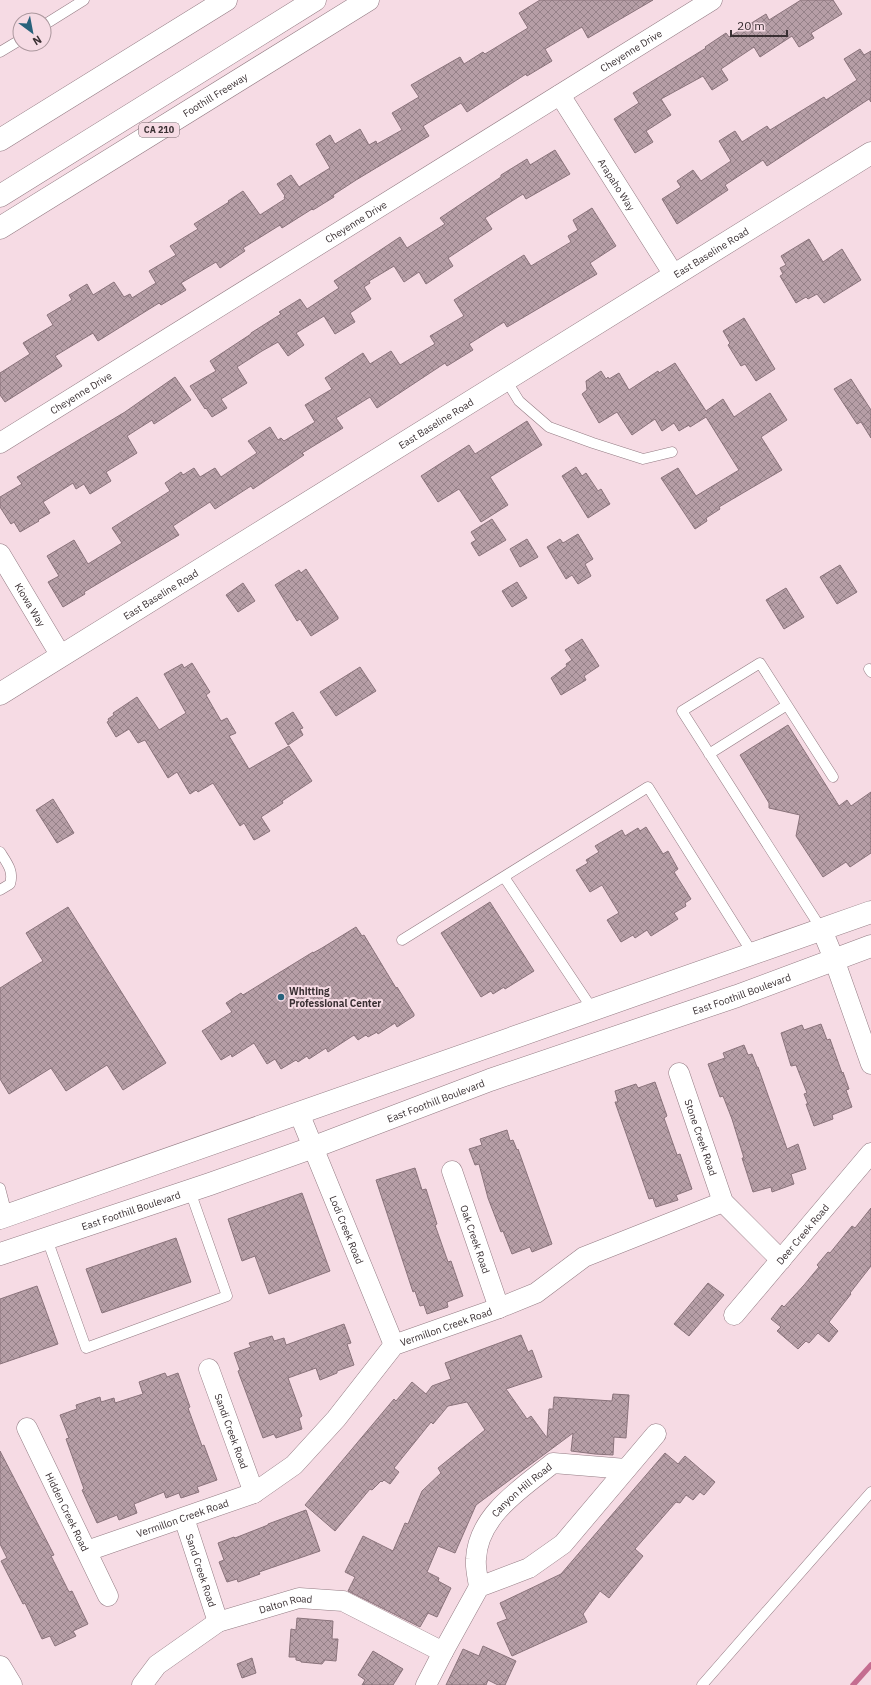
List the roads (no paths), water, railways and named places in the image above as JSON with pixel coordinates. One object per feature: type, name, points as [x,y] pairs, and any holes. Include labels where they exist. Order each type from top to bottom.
[{"type":"main road","points":[[0,140],[226,0]]},
{"type":"main road","points":[[0,196],[315,0]]},
{"type":"main road","name":"Foothill Freeway","points":[[0,228],[368,0]]},
{"type":"main road","name":"East Baseline Road","points":[[0,694],[871,153]]},
{"type":"main road","points":[[3,1216],[299,1114],[871,912]]},
{"type":"main road","name":"East Foothill Boulevard","points":[[0,1254],[190,1191],[314,1147],[490,1080],[737,996],[871,946]]},
{"type":"main road","points":[[0,1667],[11,1685]]},
{"type":"street","name":"Cheyenne Drive","points":[[0,443],[712,0]]},
{"type":"street","name":"Arapaho Way","points":[[560,95],[674,275]]},
{"type":"street","name":"Kiowa Way","points":[[0,554],[61,656]]},
{"type":"street","points":[[822,930],[834,959],[871,1064]]},
{"type":"street","name":"Stone Creek Road","points":[[679,1073],[723,1202]]},
{"type":"street","name":"Lodi Creek Road","points":[[299,1114],[314,1147],[394,1345]]},
{"type":"street","name":"Deer Creek Road","points":[[734,1315],[871,1154]]},
{"type":"street","name":"Oak Creek Road","points":[[452,1170],[499,1308]]},
{"type":"street","points":[[723,1202],[781,1260]]},
{"type":"street","name":"Vermillon Creek Road","points":[[88,1551],[254,1493],[294,1465],[336,1419],[394,1345],[499,1308],[536,1293],[584,1257],[723,1202]]},
{"type":"street","name":"Sandi Creek Road","points":[[209,1369],[254,1493]]},
{"type":"street","name":"Hidden Creek Road","points":[[27,1428],[88,1551],[108,1596]]},
{"type":"street","points":[[426,1685],[478,1587],[528,1568],[563,1544],[656,1434]]},
{"type":"street","name":"Canyon Hill Road","points":[[478,1587],[476,1559],[481,1534],[504,1502],[553,1463],[626,1469]]},
{"type":"street","name":"Sand Creek Road","points":[[184,1518],[218,1622]]},
{"type":"street","name":"Dalton Road","points":[[142,1685],[157,1665],[218,1622],[299,1598],[343,1601],[443,1652]]},
{"type":"lane","points":[[52,20],[84,0]]},
{"type":"lane","points":[[0,52],[12,45]]},
{"type":"lane","points":[[506,380],[519,401],[549,427],[593,443],[643,458],[672,452]]},
{"type":"lane","points":[[822,930],[682,711],[760,663],[833,777]]},
{"type":"lane","points":[[709,754],[787,705]]},
{"type":"lane","points":[[402,940],[648,787],[753,954]]},
{"type":"lane","points":[[0,852],[10,869],[12,876],[10,884],[0,890]]},
{"type":"lane","points":[[504,877],[593,1010]]},
{"type":"lane","points":[[0,1188],[3,1216]]},
{"type":"lane","points":[[47,1239],[86,1348],[227,1296],[190,1191]]},
{"type":"lane","points":[[702,1685],[871,1492]]},
{"type":"waterway","points":[[853,1685],[871,1665]]},
{"type":"place","name":"Whitting Professional Center","points":[[281,997]]}]
